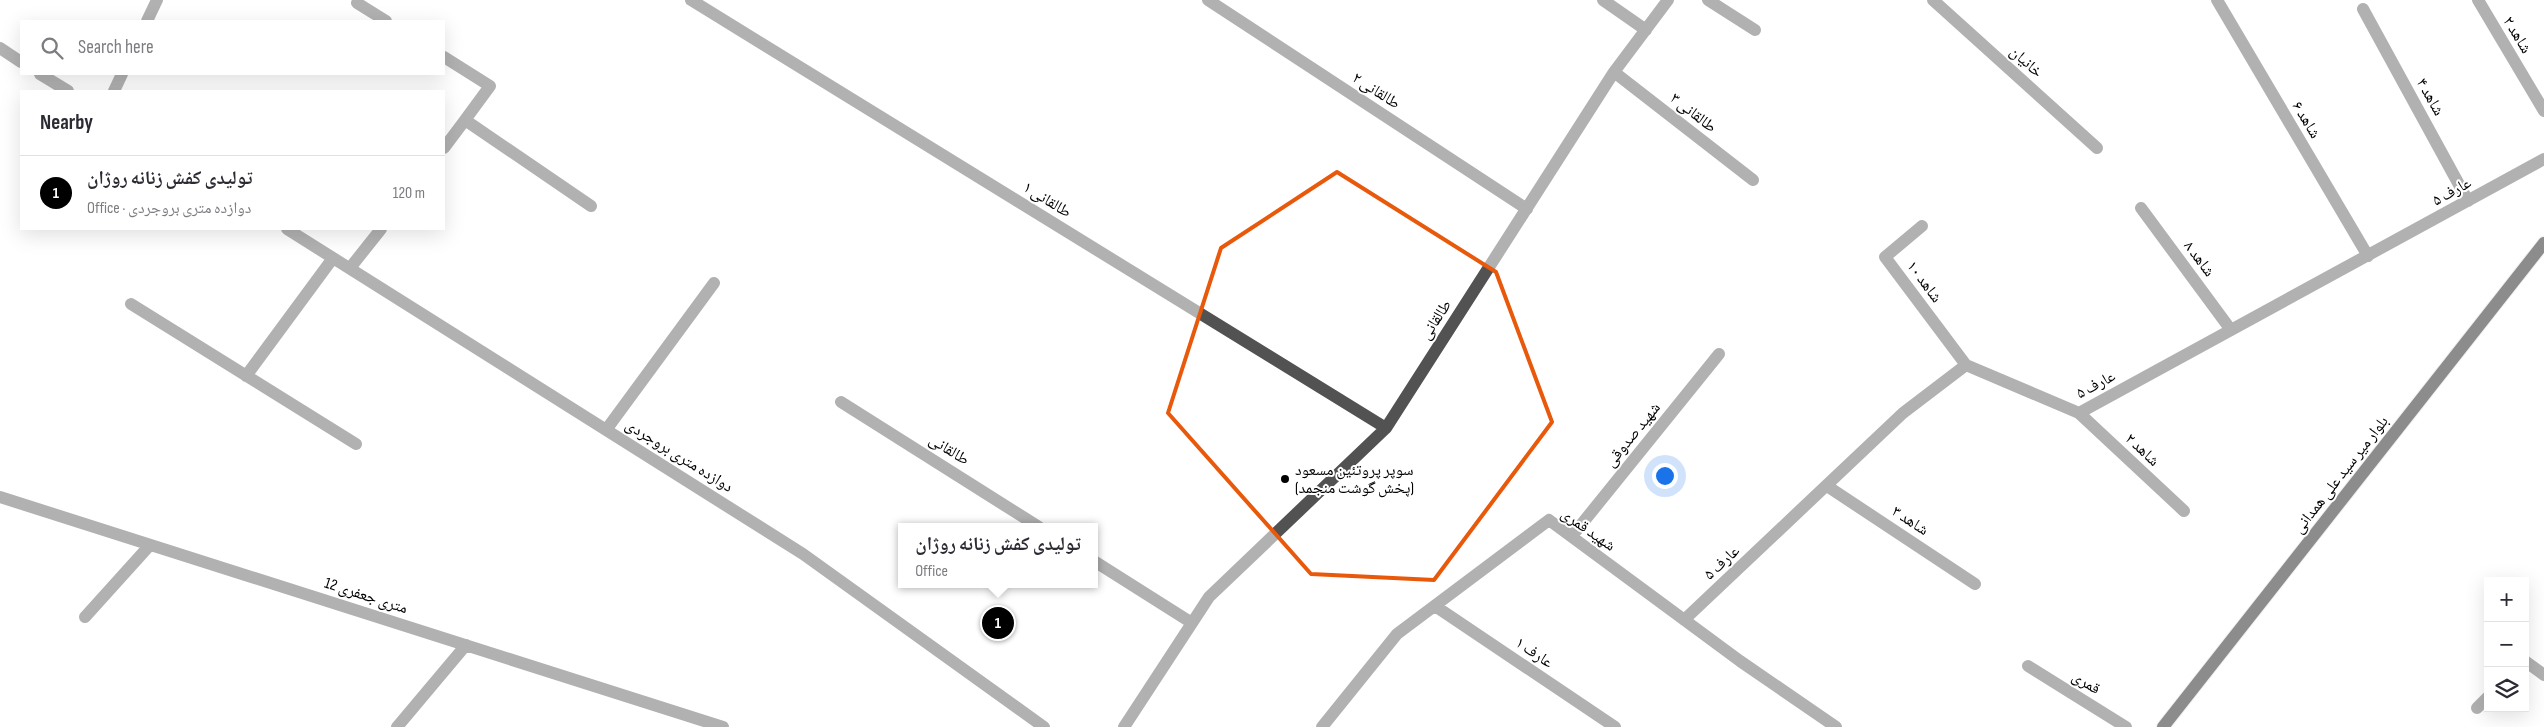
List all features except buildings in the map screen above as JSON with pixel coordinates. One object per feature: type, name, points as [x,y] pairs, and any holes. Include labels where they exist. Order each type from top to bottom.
[{"type":"main road","name":"بلوار میر سید علی همدانی","points":[[2163,727],[2544,243]]},
{"type":"street","points":[[147,20],[157,0]]},
{"type":"street","name":"طالقانی ۱","points":[[691,0],[1386,428]]},
{"type":"street","name":"طالقانی ۲","points":[[1208,0],[1527,209]]},
{"type":"street","points":[[1603,0],[1646,30]]},
{"type":"street","name":"طالقانی","points":[[1124,727],[1209,597],[1386,428],[1614,72],[1668,0]]},
{"type":"street","points":[[1708,0],[1755,30]]},
{"type":"street","name":"خانیان","points":[[1933,0],[2097,148]]},
{"type":"street","name":"شاهد ۶","points":[[2217,0],[2368,256]]},
{"type":"street","name":"شاهد ۲","points":[[2478,0],[2544,112]]},
{"type":"street","points":[[356,3],[384,20]]},
{"type":"street","name":"شاهد ۴","points":[[2363,9],[2468,201]]},
{"type":"street","points":[[0,48],[20,61]]},
{"type":"street","points":[[445,58],[490,86],[445,147]]},
{"type":"street","name":"طالقانی ۳","points":[[1614,72],[1753,180]]},
{"type":"street","points":[[42,75],[66,90]]},
{"type":"street","points":[[114,90],[122,75]]},
{"type":"street","points":[[466,120],[591,206]]},
{"type":"street","name":"عارف ۵","points":[[1684,620],[1903,414],[1966,365],[2079,413],[2544,159]]},
{"type":"street","name":"شاهد ۸","points":[[2140,208],[2231,330]]},
{"type":"street","name":"شاهد ۱۰","points":[[1922,226],[1885,257],[1966,365]]},
{"type":"street","name":"دوازده متری بروجردی","points":[[289,230],[803,554],[1044,727]]},
{"type":"street","points":[[350,268],[380,230]]},
{"type":"street","points":[[246,376],[333,258]]},
{"type":"street","points":[[606,430],[714,284]]},
{"type":"street","points":[[130,304],[356,444]]},
{"type":"street","name":"شهید صدوقی","points":[[1572,536],[1719,354]]},
{"type":"street","name":"طالقانی","points":[[842,402],[1033,523]]},
{"type":"street","name":"شاهد ۲","points":[[2079,413],[2184,511]]},
{"type":"street","name":"شاهد ۳","points":[[1827,486],[1975,584]]},
{"type":"street","name":"12 متری جعفری","points":[[0,497],[723,727]]},
{"type":"street","name":"شهید قمری","points":[[1322,727],[1397,634],[1549,520],[1684,620],[1836,727]]},
{"type":"street","points":[[85,616],[150,544]]},
{"type":"street","points":[[1098,564],[1192,623]]},
{"type":"street","name":"عارف ۱","points":[[1435,606],[1616,727]]},
{"type":"street","points":[[397,727],[466,645]]},
{"type":"street","points":[[2529,664],[2544,675]]},
{"type":"street","name":"قمری","points":[[2028,666],[2126,727]]},
{"type":"street","points":[[2477,708],[2484,701]]},
{"type":"highlighted area","points":[[1337,172],[1496,272],[1552,422],[1434,580],[1311,574],[1168,413],[1221,248]]},
{"type":"place","name":"سوپر پروتئین مسعود (پخش گوشت منجمد)","points":[[1285,479]]},
{"type":"place","name":"تولیدی کفش زنانه روژان","points":[[998,623]]}]
